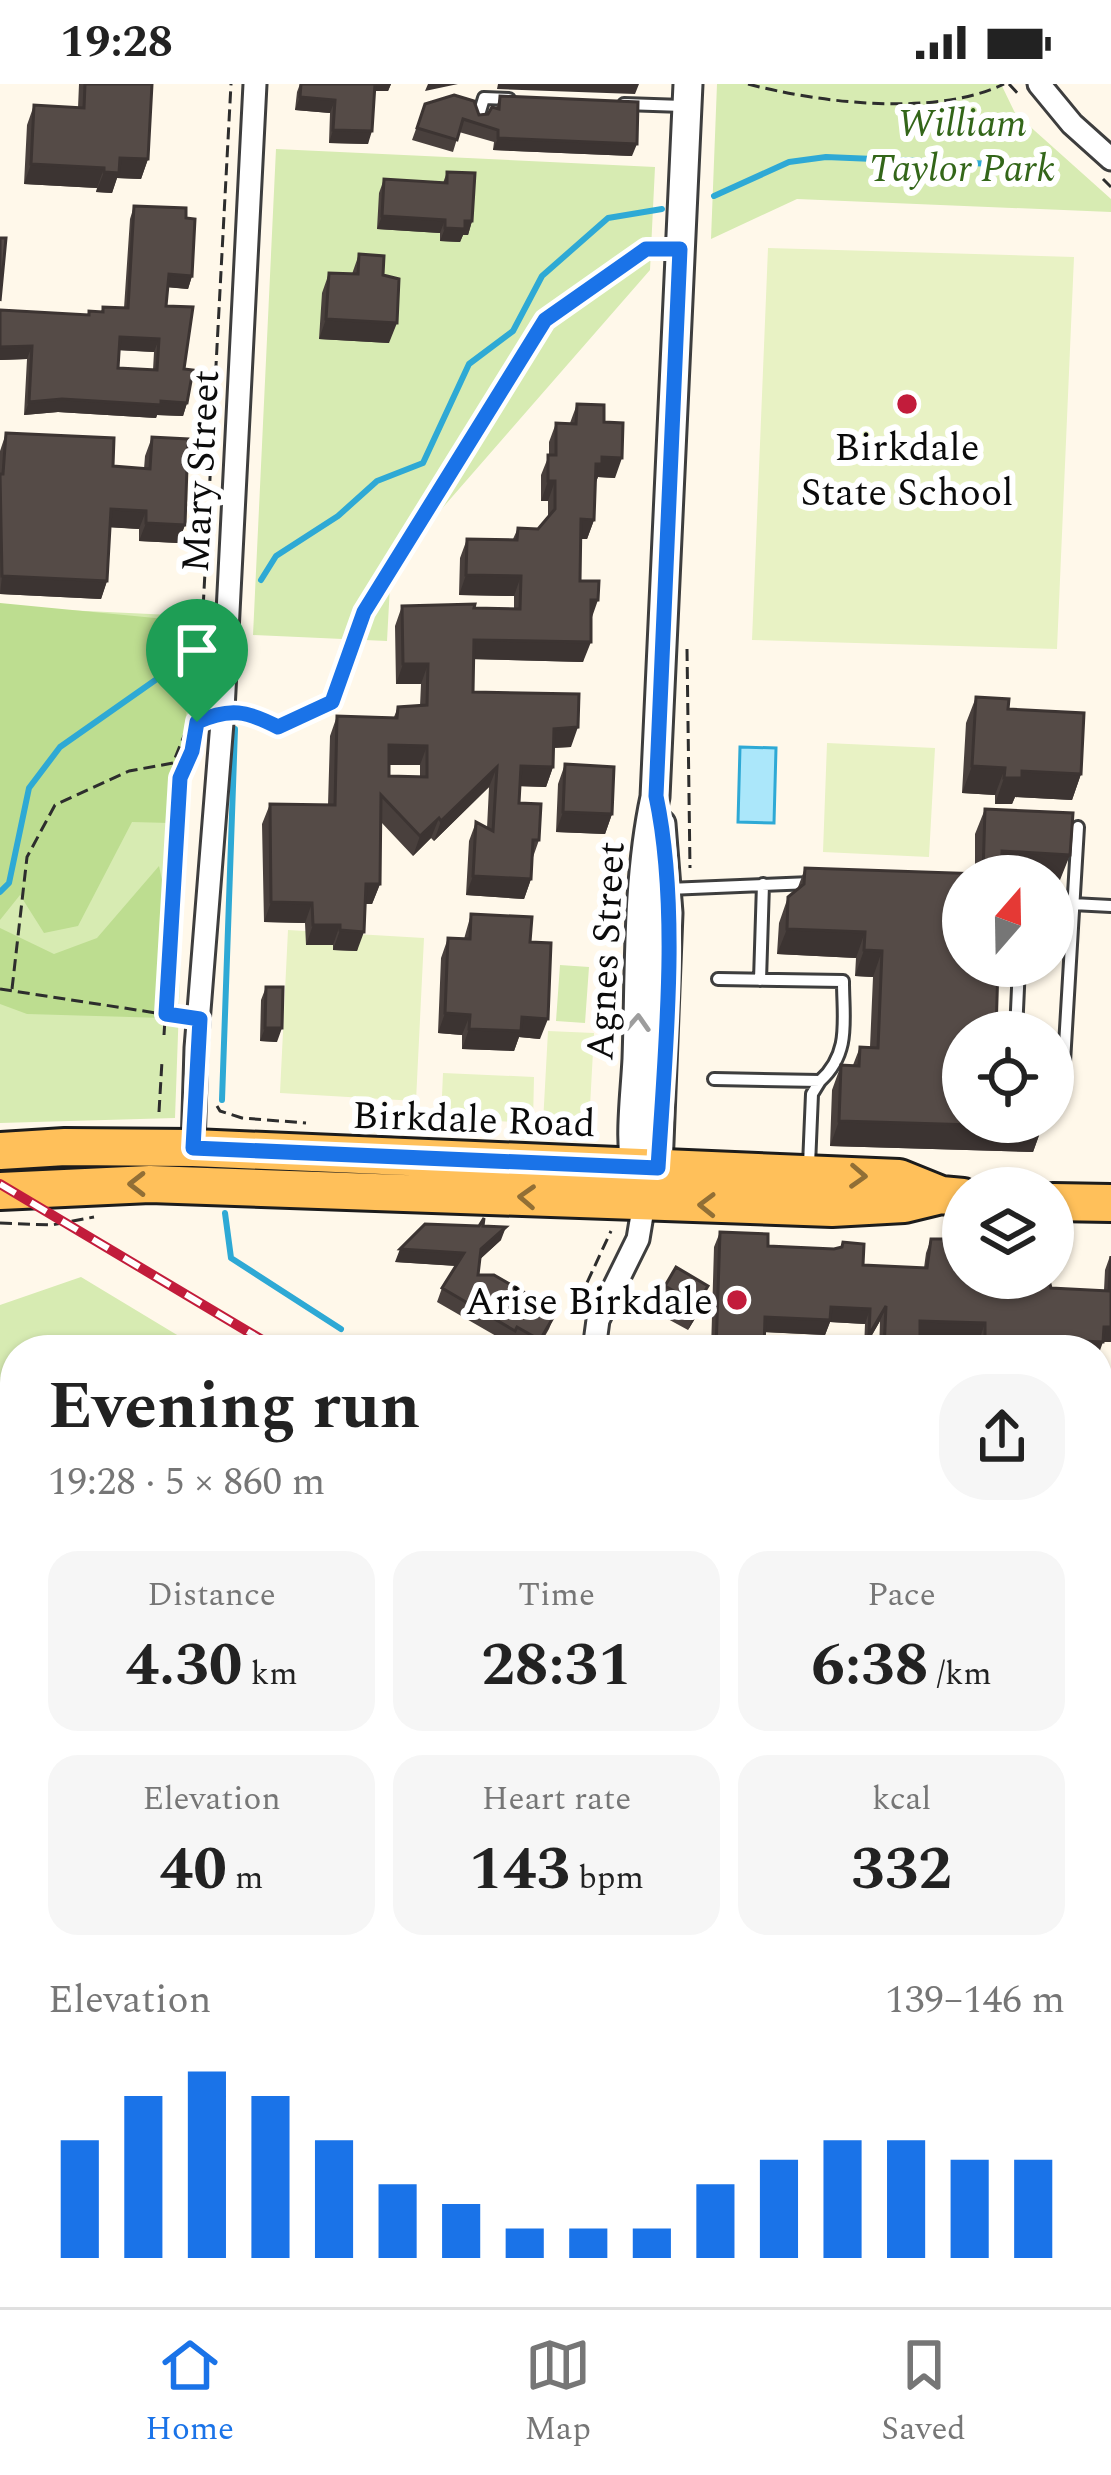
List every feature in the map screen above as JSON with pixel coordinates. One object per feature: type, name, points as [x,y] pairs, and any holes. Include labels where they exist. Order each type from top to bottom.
[{"type":"main road","name":"Birkdale Road","points":[[0,1151],[193,1148],[809,1174],[899,1178],[942,1193]]},
{"type":"main road","name":"Birkdale Road","points":[[0,1191],[150,1184],[832,1208],[942,1198]]},
{"type":"main road","points":[[1074,1202],[1111,1203]]},
{"type":"street","name":"Mary Street","points":[[193,1148],[223,710],[255,84]]},
{"type":"street","points":[[1039,84],[1072,124],[1111,159]]},
{"type":"street","name":"Agnes Street","points":[[644,1203],[656,796],[687,95]]},
{"type":"street","points":[[596,1335],[598,1320],[638,1239],[644,1203]]},
{"type":"lane","points":[[478,118],[484,98],[480,84]]},
{"type":"lane","points":[[620,104],[687,95]]},
{"type":"lane","points":[[484,98],[530,100]]},
{"type":"lane","points":[[1074,879],[1078,827]]},
{"type":"lane","points":[[656,889],[816,883]]},
{"type":"lane","points":[[760,980],[763,884]]},
{"type":"lane","points":[[1074,905],[1111,906]]},
{"type":"lane","points":[[718,979],[843,981],[844,1047],[836,1067],[812,1094],[809,1174]]},
{"type":"lane","points":[[714,1079],[820,1081]]},
{"type":"path","points":[[164,1035],[180,778],[192,751],[197,722],[231,84]]},
{"type":"path","points":[[748,84],[784,94],[932,102],[982,94],[1004,84]]},
{"type":"path","points":[[12,988],[27,857],[56,805],[129,771],[173,764],[188,726],[223,710],[249,712],[278,727],[332,702],[364,612],[545,320],[646,249],[680,249]]},
{"type":"path","points":[[687,635],[690,869]]},
{"type":"path","points":[[0,989],[200,1019]]},
{"type":"path","points":[[159,1112],[162,1061]]},
{"type":"path","points":[[196,1070],[211,1084],[220,1111],[242,1118],[312,1123]]},
{"type":"path","points":[[572,1315],[611,1231]]},
{"type":"green space","name":"William Taylor Park","points":[[717,84],[1001,84],[1015,113],[1111,199],[1111,212],[797,199],[711,239]]},
{"type":"green space","points":[[276,149],[655,167],[650,270],[391,567],[387,641],[253,635]]},
{"type":"green space","points":[[768,248],[1074,257],[1057,649],[752,640]]},
{"type":"green space","points":[[0,603],[186,621],[190,689],[170,823],[132,822],[78,926],[44,933],[20,895],[0,920]]},
{"type":"green space","points":[[0,607],[193,616],[175,1118],[0,1123]]},
{"type":"green space","points":[[827,743],[935,748],[929,857],[823,852]]},
{"type":"green space","points":[[159,866],[173,931],[165,1018],[27,1014],[0,1004],[0,928],[54,954],[97,938]]},
{"type":"green space","points":[[288,930],[424,938],[416,1101],[280,1093]]},
{"type":"green space","points":[[560,965],[589,967],[585,1023],[556,1021]]},
{"type":"green space","points":[[548,1031],[594,1033],[589,1125],[543,1123]]},
{"type":"green space","points":[[443,1073],[534,1077],[533,1123],[441,1118]]},
{"type":"green space","points":[[81,1277],[177,1335],[0,1335],[0,1305]]},
{"type":"water","points":[[740,747],[776,748],[774,823],[738,822]]},
{"type":"building","points":[[85,84],[152,84],[148,159],[120,158],[119,173],[31,164],[34,105],[84,108]]},
{"type":"building","points":[[301,84],[375,84],[372,131],[333,130],[335,100],[300,97]]},
{"type":"building","points":[[454,95],[474,101],[479,115],[488,114],[492,107],[499,109],[500,96],[638,102],[637,144],[498,138],[498,130],[463,119],[457,140],[417,128],[425,104]]},
{"type":"building","points":[[447,172],[475,173],[472,221],[465,221],[465,229],[445,228],[445,220],[382,216],[384,179],[447,183]]},
{"type":"building","points":[[134,206],[186,208],[186,218],[195,219],[192,276],[169,274],[166,306],[193,307],[184,369],[193,370],[187,403],[29,402],[32,346],[0,347],[0,310],[89,315],[89,311],[103,312],[103,307],[128,308]],"holes":[[[120,337],[159,339],[157,370],[118,368]]]},
{"type":"building","points":[[0,238],[6,238],[0,301]]},
{"type":"building","points":[[359,254],[384,256],[383,275],[399,279],[397,323],[326,319],[329,273],[358,274]]},
{"type":"building","points":[[577,404],[604,405],[604,422],[623,423],[622,458],[602,457],[602,464],[596,464],[594,520],[581,519],[580,581],[599,581],[598,600],[591,600],[591,642],[474,640],[473,692],[579,694],[578,727],[554,729],[553,767],[521,766],[519,803],[541,804],[531,879],[473,876],[476,822],[493,831],[497,767],[420,836],[381,795],[380,884],[366,884],[364,932],[340,930],[340,925],[313,925],[312,903],[271,902],[270,804],[335,805],[337,716],[397,718],[398,707],[427,705],[428,664],[403,664],[402,606],[475,604],[474,608],[520,609],[521,576],[466,575],[467,539],[517,540],[518,528],[538,529],[555,509],[548,455],[556,455],[556,423],[576,424]],"holes":[[[389,745],[427,746],[427,777],[389,776]]]},
{"type":"building","points":[[6,433],[114,438],[113,466],[150,469],[152,437],[188,439],[185,525],[146,523],[146,511],[111,509],[107,581],[2,576],[0,474]]},
{"type":"building","points":[[976,697],[1009,699],[1008,709],[1084,713],[1081,774],[1022,771],[1022,778],[1004,778],[1005,768],[972,766]]},
{"type":"building","points":[[565,764],[614,767],[612,814],[563,812]]},
{"type":"building","points":[[985,809],[1073,813],[1070,855],[1002,851],[1002,855],[984,855]]},
{"type":"building","points":[[805,868],[942,873],[942,987],[997,987],[997,1011],[942,1011],[942,1124],[839,1121],[841,1065],[859,1066],[860,1047],[878,1048],[882,951],[864,950],[865,932],[787,929],[788,897],[804,884]]},
{"type":"building","points":[[471,914],[532,917],[530,942],[551,943],[548,1019],[522,1017],[521,1031],[469,1029],[470,1015],[445,1013],[448,938],[470,939]]},
{"type":"building","points":[[266,987],[283,987],[282,1028],[265,1028]]},
{"type":"building","points":[[484,1218],[483,1226],[506,1227],[481,1249],[478,1275],[494,1275],[554,1316],[543,1335],[517,1327],[515,1331],[442,1288],[464,1253],[400,1249],[425,1224],[479,1226]]},
{"type":"building","points":[[720,1232],[768,1234],[768,1246],[834,1249],[843,1242],[864,1244],[863,1265],[927,1268],[931,1239],[942,1239],[942,1299],[1074,1299],[1074,1289],[1109,1291],[1111,1256],[1111,1327],[1104,1327],[1103,1335],[985,1335],[985,1323],[920,1321],[920,1335],[885,1335],[886,1306],[869,1335],[870,1309],[831,1307],[830,1320],[765,1317],[764,1335],[717,1335]]},
{"type":"building","points":[[676,1267],[708,1286],[697,1304],[665,1286]]},
{"type":"waterway","points":[[714,196],[789,162],[826,157],[1045,166]]},
{"type":"waterway","points":[[261,580],[276,556],[338,516],[377,481],[423,463],[469,364],[513,331],[542,276],[608,218],[662,209]]},
{"type":"waterway","points":[[0,892],[9,883],[29,788],[60,747],[191,655]]},
{"type":"waterway","points":[[222,1100],[235,729]]},
{"type":"waterway","points":[[225,1213],[231,1258],[341,1329]]},
{"type":"railway","points":[[0,1184],[254,1335]]},
{"type":"place","name":"Birkdale State School","points":[[907,404]]},
{"type":"place","name":"Arise Birkdale","points":[[737,1300]]},
{"type":"route","points":[[646,249],[680,249],[656,796],[666,858],[668,913],[658,1168],[193,1148],[200,1019],[166,1014],[180,778],[192,751],[197,722],[223,710],[249,712],[278,727],[332,702],[364,612],[545,320],[646,249]]}]
